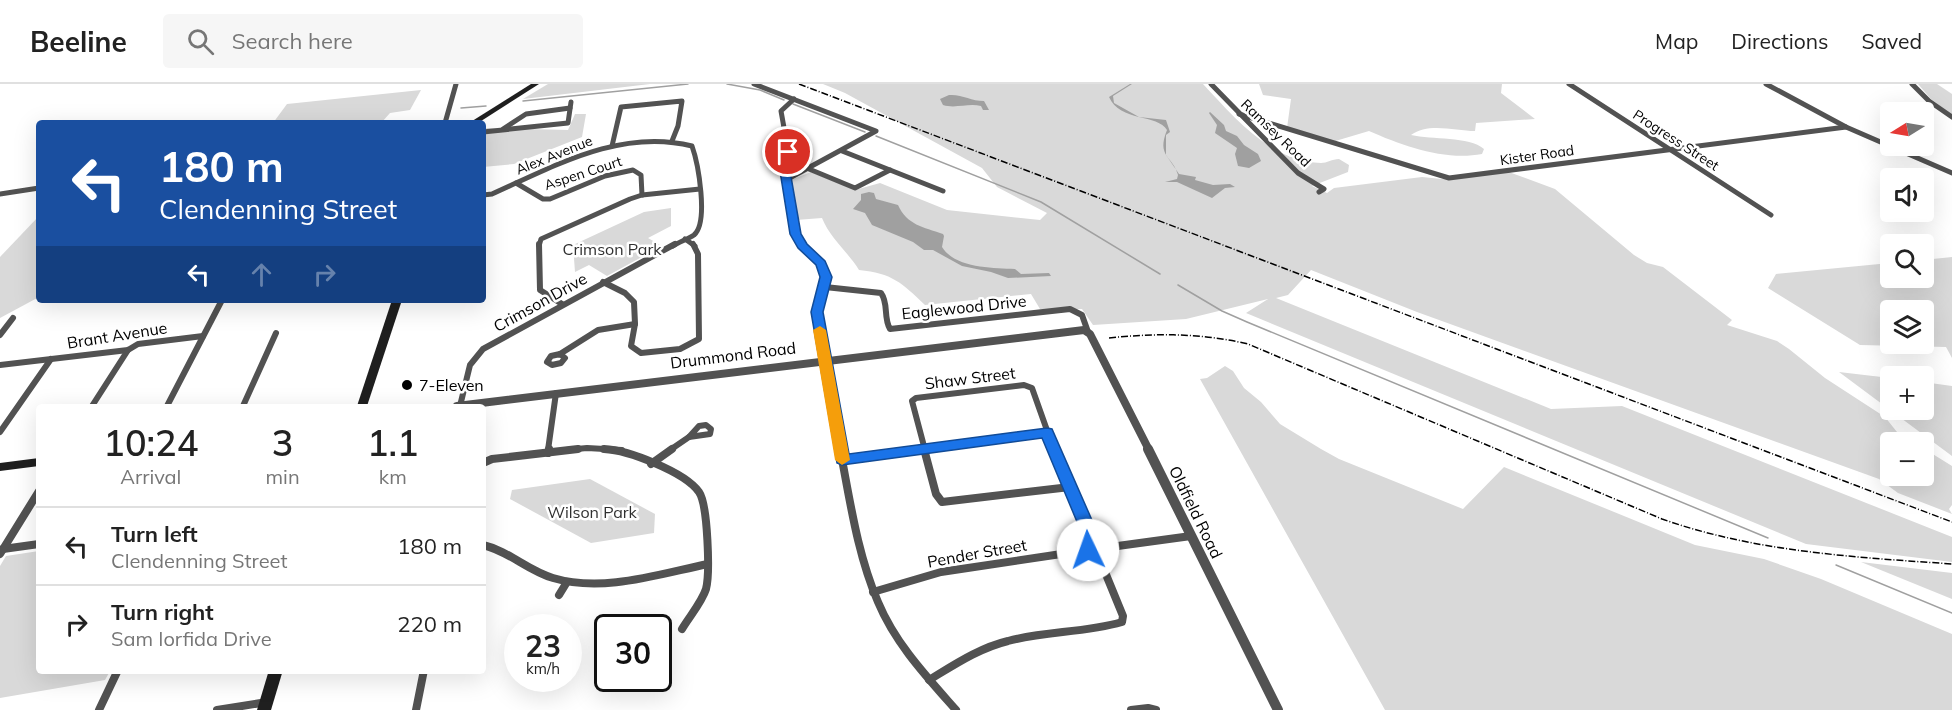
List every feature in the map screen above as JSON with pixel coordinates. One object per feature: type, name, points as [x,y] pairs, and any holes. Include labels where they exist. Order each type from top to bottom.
[{"type":"main road","points":[[479,120],[536,84]]},
{"type":"main road","points":[[363,404],[396,303]]},
{"type":"main road","points":[[0,467],[36,462]]},
{"type":"main road","points":[[266,706],[275,674]]},
{"type":"street","points":[[446,120],[456,84]]},
{"type":"street","points":[[754,84],[876,130],[842,151],[786,180]]},
{"type":"street","name":"Ramsey Road","points":[[1211,84],[1298,173],[1324,189],[1319,192]]},
{"type":"street","name":"Progress Street","points":[[1569,84],[1771,215]]},
{"type":"street","points":[[1766,84],[1846,127],[1952,173]]},
{"type":"street","points":[[1912,84],[1929,101],[1952,117]]},
{"type":"street","points":[[794,99],[784,106],[782,111],[788,150],[785,167],[786,180],[796,234],[802,245],[824,268],[825,287],[817,312],[859,549],[873,592],[892,629],[929,680],[956,710]]},
{"type":"street","points":[[612,146],[621,107],[682,101],[678,126],[672,141]]},
{"type":"street","points":[[486,132],[502,130],[568,123],[571,105],[526,114],[502,130]]},
{"type":"street","name":"Kister Road","points":[[1239,114],[1441,177],[1464,177],[1846,127]]},
{"type":"street","name":"Alex Avenue","points":[[486,194],[586,152],[612,146],[672,141]]},
{"type":"street","name":"Crimson Drive","points":[[459,404],[470,365],[483,350],[562,304],[685,239],[700,227],[700,189],[695,150],[686,144],[672,141]]},
{"type":"street","points":[[842,151],[943,191]]},
{"type":"street","points":[[809,169],[855,188],[891,170]]},
{"type":"street","name":"Aspen Court","points":[[516,183],[543,199],[550,200],[605,176],[633,170],[641,175],[642,195]]},
{"type":"street","points":[[0,194],[36,188]]},
{"type":"street","points":[[562,304],[540,290],[539,246],[541,240],[642,195],[700,189]]},
{"type":"street","points":[[603,282],[632,299],[635,324],[631,346],[641,353],[682,349],[696,344],[699,339],[698,254],[695,246],[685,239]]},
{"type":"street","name":"Eaglewood Drive","points":[[825,287],[881,293],[886,298],[886,323],[890,329],[1070,309],[1082,315],[1086,331]]},
{"type":"street","points":[[168,404],[220,303]]},
{"type":"street","points":[[0,335],[14,318]]},
{"type":"street","points":[[560,354],[598,330],[635,324]]},
{"type":"street","name":"Drummond Road","points":[[473,404],[824,360],[1086,331]]},
{"type":"street","name":"Oldfield Road","points":[[1086,331],[1278,710]]},
{"type":"street","points":[[244,404],[276,333]]},
{"type":"street","name":"Brant Avenue","points":[[0,365],[128,350],[138,344],[203,336]]},
{"type":"street","points":[[93,404],[128,350]]},
{"type":"street","points":[[0,432],[51,359]]},
{"type":"street","name":"Shaw Street","points":[[924,449],[912,407],[913,399],[1030,386],[1047,433]]},
{"type":"street","points":[[548,453],[556,393]]},
{"type":"street","points":[[842,460],[1047,433],[1070,486],[1091,547],[1101,552],[1191,537]]},
{"type":"street","points":[[651,464],[688,437]]},
{"type":"street","points":[[486,462],[492,459],[587,448],[612,448],[680,476],[700,493],[706,516],[708,564],[706,590],[682,629]]},
{"type":"street","points":[[924,449],[936,494],[942,502],[1070,486]]},
{"type":"street","points":[[2,552],[36,496]]},
{"type":"street","points":[[2,552],[36,545]]},
{"type":"street","points":[[486,546],[502,549],[550,577],[567,582],[590,584],[708,564]]},
{"type":"street","name":"Pender Street","points":[[873,592],[941,572],[1091,547]]},
{"type":"street","points":[[929,680],[974,653],[991,646],[1028,637],[1122,622],[1124,616],[1101,552]]},
{"type":"street","points":[[559,595],[567,582]]},
{"type":"street","points":[[99,710],[116,674]]},
{"type":"street","points":[[416,710],[423,674]]},
{"type":"street","points":[[217,710],[266,706]]},
{"type":"street","points":[[1131,710],[1148,708],[1156,710]]},
{"type":"green space","points":[[548,84],[650,84],[523,99]]},
{"type":"green space","points":[[823,84],[1203,84],[1255,136],[1286,155],[1303,161],[1321,163],[1339,159],[1349,165],[1348,172],[1312,186],[1327,193],[1334,188],[1422,177],[1442,179],[1506,171],[1555,189],[1634,255],[1647,263],[1663,267],[1732,320],[1727,325],[1777,341],[1825,378],[1880,414],[1880,420],[1887,420],[1897,432],[1880,432],[1880,480],[1417,312],[1311,270],[1288,295],[1276,298],[1551,409],[1622,406],[1952,537],[1952,562],[1806,544],[1246,313],[1268,299],[1186,319],[1093,325],[1082,309],[1040,309],[1031,294],[925,305],[896,280],[870,271],[859,270],[822,218],[796,220],[791,180],[811,172],[855,190],[880,183],[947,210],[1040,220],[1047,213],[997,187],[982,168],[845,93]]},
{"type":"green space","points":[[1259,84],[1502,84],[1501,93],[1535,119],[1476,123],[1475,131],[1434,128],[1411,135],[1460,140],[1484,149],[1482,154],[1468,156],[1424,151],[1369,131],[1332,142],[1287,128],[1291,99],[1263,95]]},
{"type":"green space","points":[[1918,84],[1937,84],[1952,94],[1952,115],[1931,99]]},
{"type":"green space","points":[[421,90],[410,110],[390,113],[384,120],[275,120],[287,104]]},
{"type":"green space","points":[[575,114],[586,114],[582,137],[514,164],[486,167],[487,128],[568,130]]},
{"type":"green space","name":"Crimson Park","points":[[671,208],[671,226],[648,238],[662,246],[607,276],[589,265],[575,272],[573,245],[644,212]]},
{"type":"green space","points":[[36,219],[36,299],[0,318],[0,257]]},
{"type":"green space","points":[[1952,257],[1952,358],[1946,347],[1934,347],[1934,300],[1880,300],[1880,345],[1860,345],[1768,288],[1776,274],[1880,264],[1880,288],[1934,288],[1934,259]]},
{"type":"green space","points":[[1225,366],[1233,371],[1244,388],[1261,402],[1280,424],[1321,449],[1339,459],[1463,509],[1504,467],[1695,545],[1764,559],[1821,579],[1952,634],[1952,710],[1385,710],[1200,379],[1207,378]]},
{"type":"green space","points":[[1839,372],[1880,377],[1880,403]]},
{"type":"green space","points":[[1934,384],[1952,386],[1952,456],[1934,443],[1934,432],[1920,432],[1903,420],[1934,420]]},
{"type":"green space","points":[[1934,455],[1952,466],[1952,505],[1949,509],[1952,514],[1898,493],[1888,486],[1934,486]]},
{"type":"green space","name":"Wilson Park","points":[[590,479],[655,514],[654,533],[591,543],[510,499],[512,490]]},
{"type":"green space","points":[[36,551],[36,674],[108,674],[105,680],[0,698],[0,566],[6,556]]},
{"type":"green space","points":[[1861,562],[1952,573],[1952,599]]},
{"type":"shaded area","points":[[1132,84],[1113,96],[1114,103],[1139,117],[1121,110],[1114,105],[1109,97]]},
{"type":"shaded area","points":[[949,95],[984,101],[989,110],[983,110],[981,106],[976,105],[943,105],[940,99]]},
{"type":"shaded area","points":[[1210,112],[1224,125],[1226,131],[1237,136],[1244,145],[1258,154],[1261,161],[1249,168],[1238,166],[1235,154],[1237,148],[1215,133],[1217,125]]},
{"type":"shaded area","points":[[1139,117],[1166,120],[1170,132],[1166,135],[1166,154],[1163,146],[1167,130],[1156,122]]},
{"type":"shaded area","points":[[1176,170],[1179,174],[1196,177],[1195,180],[1213,185],[1230,184],[1235,187],[1225,188],[1212,198],[1177,182],[1165,182],[1177,179]]},
{"type":"shaded area","points":[[874,193],[876,199],[898,205],[906,217],[916,224],[943,234],[942,247],[956,259],[975,266],[1015,269],[1021,274],[1049,273],[1051,276],[1008,278],[962,266],[933,250],[924,250],[913,242],[872,225],[865,213],[853,209],[861,200],[861,194]]},
{"type":"waterway","points":[[523,101],[688,84]]},
{"type":"waterway","points":[[727,84],[760,90],[784,100]]},
{"type":"waterway","points":[[793,104],[865,132]]},
{"type":"waterway","points":[[461,108],[486,106]]},
{"type":"waterway","points":[[876,136],[1041,202],[1160,274]]},
{"type":"waterway","points":[[1178,285],[1222,311],[1247,322],[1768,538]]},
{"type":"waterway","points":[[1836,565],[1952,613]]},
{"type":"railway","points":[[799,84],[1952,522]]},
{"type":"railway","points":[[1109,338],[1178,335],[1248,344],[1662,519],[1697,530],[1733,539],[1805,551],[1952,564]]},
{"type":"slow traffic","points":[[820,330],[842,460]]},
{"type":"place","name":"7-Eleven","points":[[407,385]]},
{"type":"route","points":[[788,152],[785,171],[796,234],[802,245],[825,270],[825,287],[817,312],[842,460],[1047,433],[1094,543],[1088,547],[1088,550]]}]
